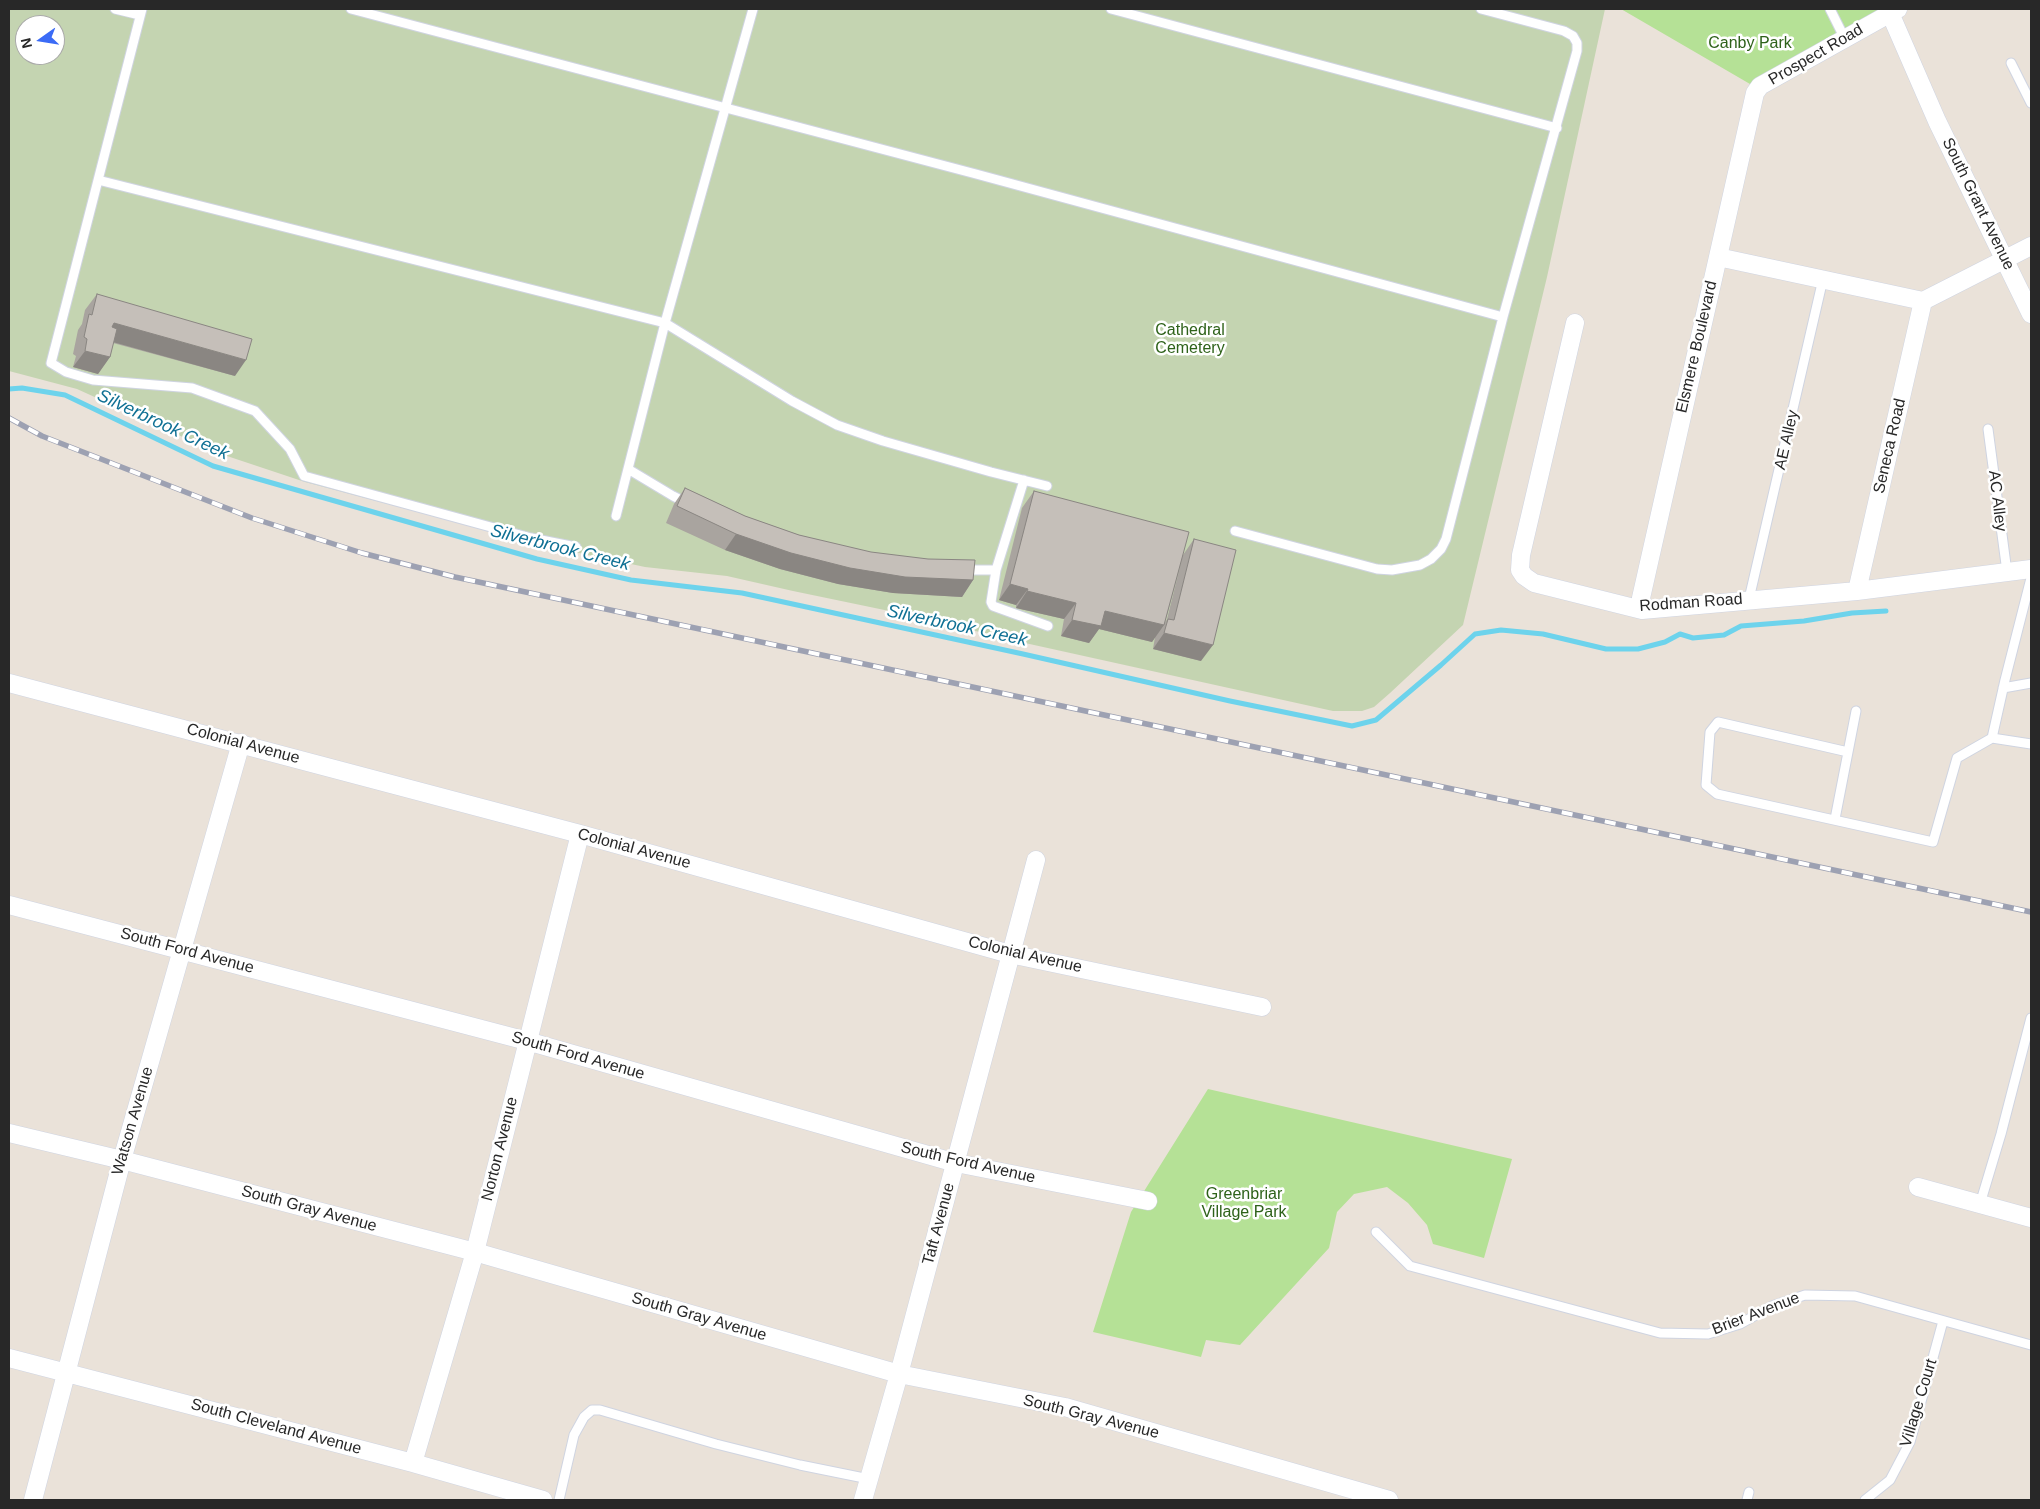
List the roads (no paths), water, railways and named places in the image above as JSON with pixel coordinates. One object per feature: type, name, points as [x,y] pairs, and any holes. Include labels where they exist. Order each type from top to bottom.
[{"type":"street","name":"Prospect Road","points":[[1760,86],[1890,11]]},
{"type":"street","name":"South Grant Avenue","points":[[1890,11],[1937,120],[2031,314]]},
{"type":"street","name":"Elsmere Boulevard","points":[[1642,610],[1641,598],[1755,93],[1760,86]]},
{"type":"street","points":[[1718,257],[1923,301],[2031,246]]},
{"type":"street","name":"Seneca Road","points":[[1857,591],[1923,301]]},
{"type":"street","name":"Rodman Road","points":[[1575,323],[1521,555],[1520,570],[1524,576],[1534,583],[1642,610],[1857,591],[2031,569]]},
{"type":"street","name":"Colonial Avenue","points":[[9,682],[580,834],[1010,954],[1262,1007]]},
{"type":"street","name":"Watson Avenue","points":[[33,1500],[122,1160],[241,743]]},
{"type":"street","name":"Norton Avenue","points":[[413,1463],[475,1252],[580,834]]},
{"type":"street","name":"Taft Avenue","points":[[862,1500],[956,1163],[1036,860]]},
{"type":"street","name":"South Ford Avenue","points":[[9,905],[527,1041],[956,1163],[1148,1201]]},
{"type":"street","name":"South Gray Avenue","points":[[9,1133],[122,1160],[475,1252],[898,1374],[1065,1407],[1389,1500]]},
{"type":"street","points":[[1918,1186],[2031,1218]]},
{"type":"street","name":"South Cleveland Avenue","points":[[9,1358],[413,1463],[543,1500]]},
{"type":"lane","points":[[115,9],[141,12],[51,363],[66,372],[93,380],[192,388],[255,411],[290,449],[304,476],[531,538],[576,548]]},
{"type":"lane","points":[[351,9],[1504,317]]},
{"type":"lane","points":[[616,516],[665,323],[753,9]]},
{"type":"lane","points":[[1111,9],[1557,128]]},
{"type":"lane","points":[[1235,531],[1376,569],[1402,570],[1420,565],[1431,559],[1441,549],[1446,539],[1577,50],[1577,43],[1573,36],[1564,31],[1482,9]]},
{"type":"lane","points":[[1830,9],[1845,38]]},
{"type":"lane","points":[[2011,62],[2031,103]]},
{"type":"lane","points":[[98,180],[665,323],[792,401],[837,425],[883,441],[1047,486]]},
{"type":"lane","name":"AE Alley","points":[[1750,599],[1823,280]]},
{"type":"lane","name":"AC Alley","points":[[1988,430],[2007,572]]},
{"type":"lane","points":[[628,469],[673,496],[696,507]]},
{"type":"lane","points":[[1024,480],[996,570],[990,602],[993,606],[1048,626]]},
{"type":"lane","points":[[950,569],[996,570]]},
{"type":"lane","points":[[1992,738],[2031,578]]},
{"type":"lane","points":[[2003,688],[2031,683]]},
{"type":"lane","points":[[1835,819],[1856,711]]},
{"type":"lane","points":[[1848,752],[1718,722],[1710,732],[1706,785],[1717,794],[1933,842],[1957,758],[1992,738],[2031,744]]},
{"type":"lane","points":[[1980,1204],[2001,1134],[2031,1018]]},
{"type":"lane","name":"Brier Avenue","points":[[1376,1232],[1410,1266],[1660,1334],[1708,1334],[1740,1324],[1772,1306],[1805,1295],[1855,1296],[2031,1345]]},
{"type":"lane","name":"Village Court","points":[[1865,1500],[1890,1480],[1910,1442],[1943,1321]]},
{"type":"lane","points":[[559,1500],[574,1435],[584,1417],[592,1410],[600,1410],[716,1444],[800,1465],[869,1479]]},
{"type":"waterway","name":"Silverbrook Creek","points":[[9,389],[22,388],[65,395],[213,466],[537,559],[631,580],[742,593],[1230,701],[1352,726],[1376,720],[1475,634],[1501,630],[1543,634],[1606,649],[1638,649],[1665,642],[1680,634],[1693,638],[1724,635],[1741,626],[1804,621],[1852,613],[1886,611]]},
{"type":"railway","points":[[9,418],[42,436],[252,518],[362,553],[455,577],[2031,912]]},
{"type":"park label","name":"Canby Park","points":[[1750,44]]},
{"type":"park label","name":"Cathedral Cemetery","points":[[1190,340]]},
{"type":"park label","name":"Greenbriar Village Park","points":[[1244,1204]]}]
